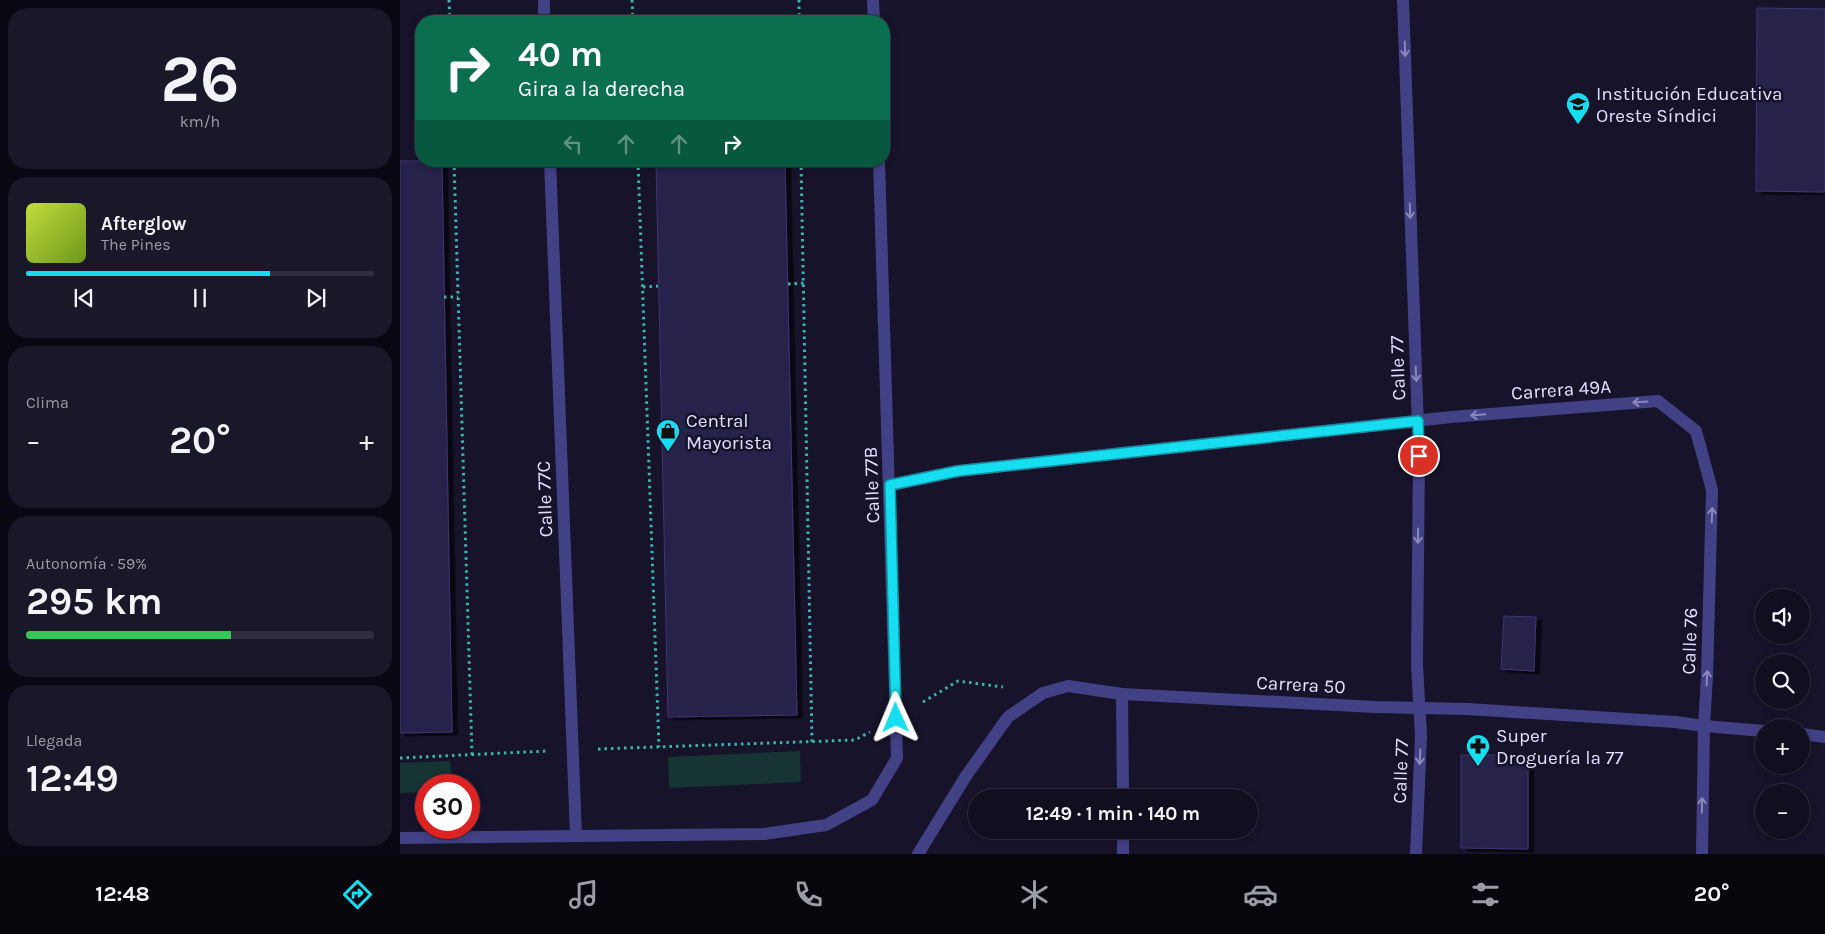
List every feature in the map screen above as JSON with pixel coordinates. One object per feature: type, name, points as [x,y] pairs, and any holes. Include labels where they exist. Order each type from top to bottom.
[{"type":"street","points":[[544,0],[544,15]]},
{"type":"street","points":[[873,0],[874,15]]},
{"type":"street","name":"Calle 77","points":[[1403,0],[1418,421],[1417,664],[1421,736],[1416,854]]},
{"type":"street","name":"Calle 77C","points":[[550,167],[576,836]]},
{"type":"street","name":"Calle 77B","points":[[576,836],[764,834],[826,825],[872,800],[897,758],[879,167]]},
{"type":"street","name":"Carrera 49A","points":[[890,485],[958,471],[1451,417],[1658,401],[1696,431]]},
{"type":"street","name":"Calle 76","points":[[1696,431],[1712,490],[1704,726],[1702,854]]},
{"type":"street","name":"Carrera 50","points":[[918,854],[966,776],[1008,717],[1043,693],[1068,686],[1122,694],[1419,709],[1467,709],[1675,722],[1755,730]]},
{"type":"street","points":[[1122,694],[1123,789]]},
{"type":"street","points":[[1810,735],[1825,737]]},
{"type":"street","points":[[400,838],[576,836]]},
{"type":"street","points":[[1123,839],[1123,854]]},
{"type":"path","points":[[449,0],[450,15]]},
{"type":"path","points":[[632,0],[633,15]]},
{"type":"path","points":[[798,0],[799,15]]},
{"type":"path","points":[[454,167],[472,755]]},
{"type":"path","points":[[638,167],[659,747]]},
{"type":"path","points":[[801,167],[812,742]]},
{"type":"path","points":[[788,284],[804,283]]},
{"type":"path","points":[[643,286],[658,286]]},
{"type":"path","points":[[444,297],[458,297]]},
{"type":"path","points":[[400,758],[855,740],[958,681],[1043,693]]},
{"type":"green space","points":[[800,751],[801,782],[669,788],[668,757]]},
{"type":"green space","points":[[450,761],[451,774],[415,774],[415,792],[400,793],[400,763]]},
{"type":"building","points":[[1757,8],[1825,9],[1825,192],[1756,191]]},
{"type":"building","points":[[400,161],[415,161],[415,167],[442,167],[452,732],[400,733]]},
{"type":"building","points":[[656,167],[785,167],[797,715],[668,717]]},
{"type":"building","points":[[1504,616],[1536,617],[1534,671],[1501,669]]},
{"type":"building","points":[[1461,755],[1528,755],[1528,849],[1461,848]]},
{"type":"place","name":"Institución Educativa Oreste Síndici","points":[[1578,125]]},
{"type":"place","name":"Central Mayorista","points":[[668,452]]},
{"type":"place","name":"Super Droguería la 77","points":[[1478,767]]},
{"type":"route","points":[[896,718],[890,485],[958,471],[1418,421],[1419,456]]}]
